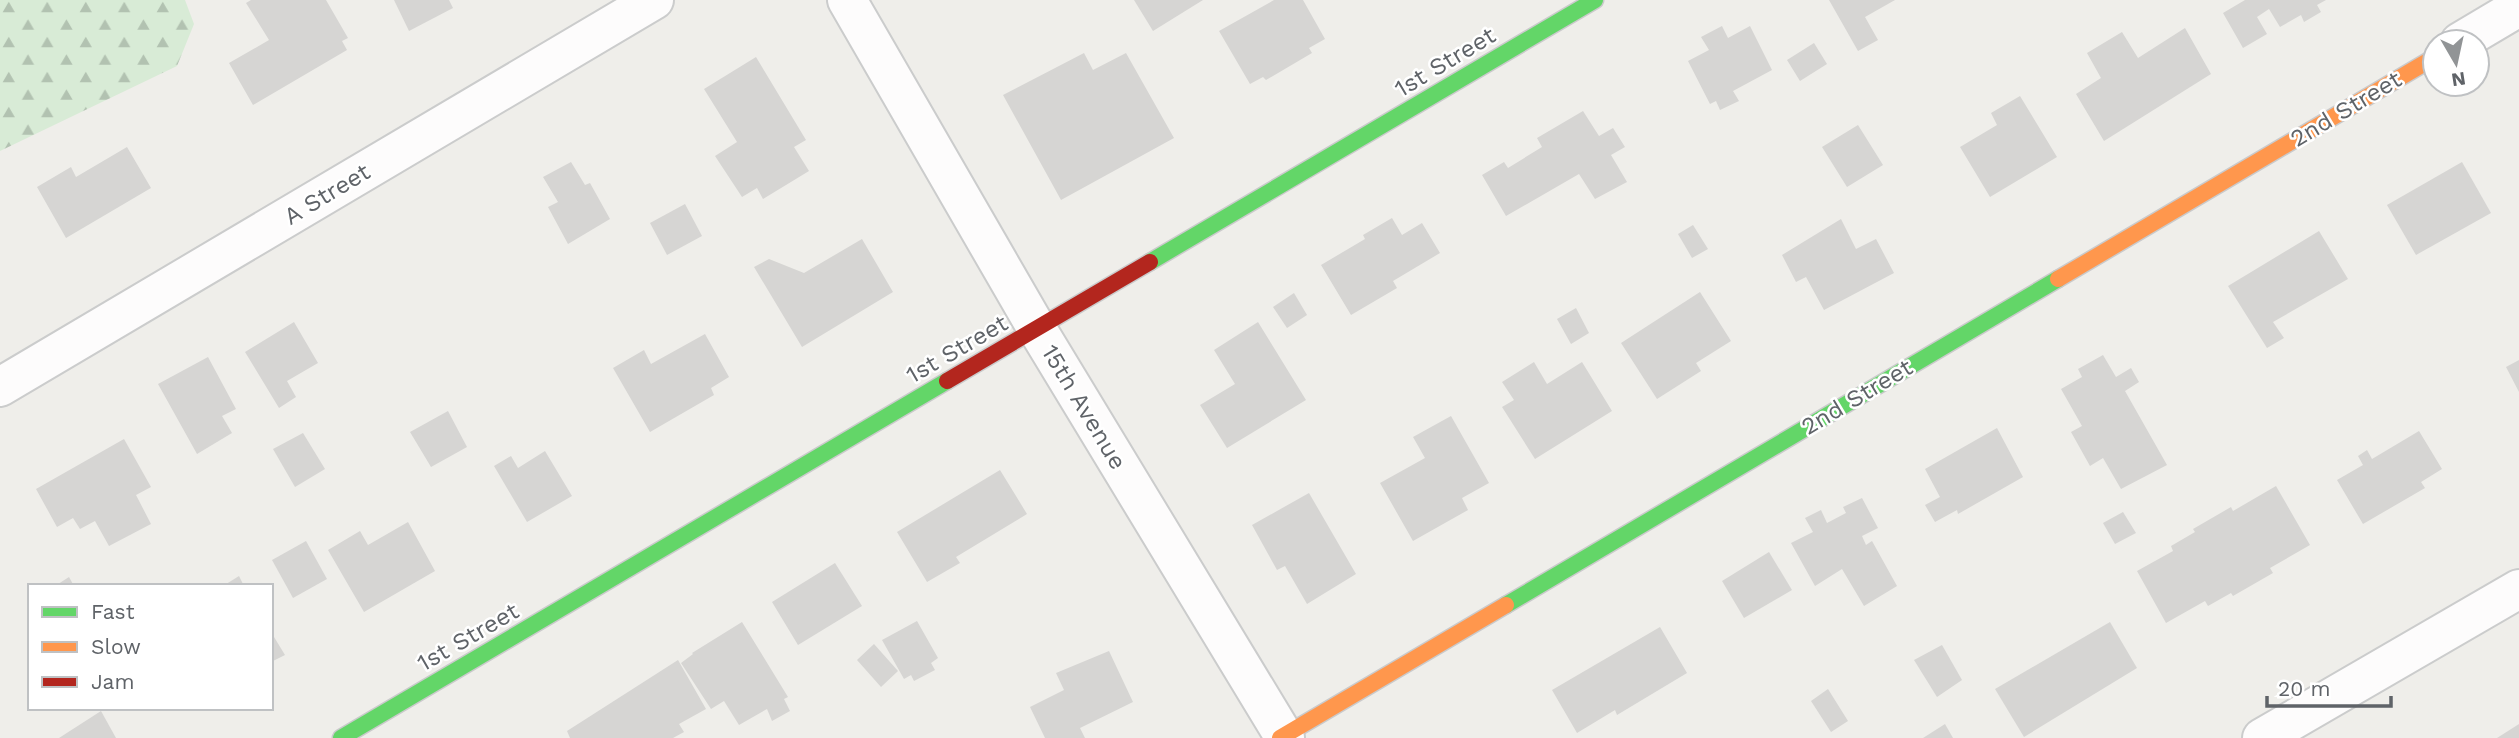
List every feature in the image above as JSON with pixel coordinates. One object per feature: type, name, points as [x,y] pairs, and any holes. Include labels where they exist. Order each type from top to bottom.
[{"type":"street","name":"A Street","points":[[0,387],[654,0]]},
{"type":"street","name":"15th Avenue","points":[[847,0],[1037,328],[1283,737]]},
{"type":"street","name":"1st Street","points":[[341,738],[1595,0]]},
{"type":"street","points":[[2484,28],[2519,7]]},
{"type":"street","name":"2nd Street","points":[[1283,737],[2421,65]]},
{"type":"street","points":[[2262,738],[2519,589]]},
{"type":"green space","points":[[0,0],[185,0],[194,24],[177,66],[0,151]]},
{"type":"building","points":[[251,0],[326,0],[348,38],[342,41],[347,50],[253,105],[229,63],[269,40],[246,3]]},
{"type":"building","points":[[394,0],[449,0],[453,8],[409,31]]},
{"type":"building","points":[[1134,0],[1203,0],[1153,31]]},
{"type":"building","points":[[1274,0],[1303,0],[1325,39],[1309,48],[1312,53],[1266,80],[1263,77],[1250,84],[1219,31]]},
{"type":"building","points":[[1829,0],[1895,0],[1865,17],[1878,40],[1858,51]]},
{"type":"building","points":[[2245,0],[2326,0],[2317,5],[2321,12],[2304,22],[2301,15],[2280,27],[2269,9],[2257,17],[2267,34],[2243,48],[2223,13]]},
{"type":"building","points":[[1722,26],[1728,38],[1750,26],[1772,70],[1733,91],[1739,101],[1720,110],[1716,101],[1710,104],[1688,61],[1709,50],[1701,37]]},
{"type":"building","points":[[2185,28],[2211,74],[2104,141],[2076,94],[2101,78],[2087,53],[2122,32],[2138,58]]},
{"type":"building","points":[[1814,43],[1827,64],[1800,81],[1787,60]]},
{"type":"building","points":[[1084,53],[1093,70],[1126,53],[1174,138],[1061,200],[1003,95]]},
{"type":"building","points":[[756,57],[806,140],[794,147],[809,171],[763,199],[757,188],[742,197],[715,156],[737,142],[704,89]]},
{"type":"building","points":[[2020,96],[2057,157],[1990,197],[1960,147],[1997,125],[1991,113]]},
{"type":"building","points":[[1583,111],[1599,136],[1613,128],[1625,147],[1611,155],[1627,182],[1595,199],[1579,174],[1506,216],[1482,175],[1504,162],[1508,168],[1542,147],[1537,138]]},
{"type":"building","points":[[1858,125],[1883,165],[1847,187],[1822,147]]},
{"type":"building","points":[[127,147],[151,188],[66,238],[37,187],[71,167],[76,177]]},
{"type":"building","points":[[571,162],[585,185],[590,183],[610,219],[568,244],[548,207],[558,202],[543,177]]},
{"type":"building","points":[[2462,162],[2491,213],[2416,255],[2387,205]]},
{"type":"building","points":[[685,204],[702,236],[667,255],[650,223]]},
{"type":"building","points":[[1392,218],[1402,235],[1422,223],[1440,253],[1393,281],[1397,288],[1351,315],[1321,265],[1365,239],[1363,235]]},
{"type":"building","points":[[1841,219],[1856,249],[1876,239],[1894,273],[1824,310],[1806,277],[1796,282],[1782,255]]},
{"type":"building","points":[[1693,225],[1708,249],[1692,258],[1678,234]]},
{"type":"building","points":[[2319,231],[2348,279],[2273,322],[2284,338],[2267,348],[2228,286]]},
{"type":"building","points":[[862,239],[893,292],[802,347],[754,267],[769,259],[804,273]]},
{"type":"building","points":[[1700,292],[1731,341],[1696,363],[1701,371],[1657,399],[1621,343]]},
{"type":"building","points":[[1294,293],[1307,315],[1287,328],[1273,307]]},
{"type":"building","points":[[1576,308],[1589,333],[1571,344],[1557,319]]},
{"type":"building","points":[[294,322],[318,363],[287,381],[296,397],[279,408],[245,352]]},
{"type":"building","points":[[1258,322],[1306,400],[1227,448],[1200,405],[1235,384],[1214,350]]},
{"type":"building","points":[[705,334],[729,377],[711,388],[714,395],[650,432],[613,368],[644,350],[651,364]]},
{"type":"building","points":[[2103,355],[2116,377],[2131,368],[2139,382],[2125,391],[2167,465],[2121,489],[2103,458],[2090,466],[2071,432],[2082,426],[2061,389],[2082,377],[2078,369]]},
{"type":"building","points":[[208,357],[236,409],[222,416],[232,433],[197,454],[158,384]]},
{"type":"building","points":[[2519,360],[2519,392],[2506,367]]},
{"type":"building","points":[[1534,362],[1547,384],[1582,362],[1612,411],[1535,459],[1502,407],[1514,400],[1502,382]]},
{"type":"building","points":[[448,411],[467,447],[431,467],[410,432]]},
{"type":"building","points":[[1451,416],[1489,483],[1462,498],[1468,510],[1413,541],[1380,483],[1425,458],[1413,437]]},
{"type":"building","points":[[1997,428],[2023,477],[1958,514],[1957,510],[1935,522],[1925,505],[1940,497],[1925,469]]},
{"type":"building","points":[[2419,431],[2442,469],[2421,482],[2425,488],[2363,524],[2337,480],[2363,465],[2358,456],[2367,450],[2372,459]]},
{"type":"building","points":[[303,433],[325,469],[295,487],[273,449]]},
{"type":"building","points":[[124,439],[151,487],[136,495],[151,524],[109,546],[95,521],[80,529],[73,518],[57,527],[36,489]]},
{"type":"building","points":[[545,451],[572,496],[527,522],[494,466],[511,456],[518,468]]},
{"type":"building","points":[[1000,470],[1027,514],[956,557],[960,563],[927,582],[897,532]]},
{"type":"building","points":[[2276,486],[2310,545],[2270,568],[2273,573],[2233,596],[2231,593],[2208,606],[2205,601],[2166,623],[2137,571],[2173,551],[2171,546],[2195,532],[2193,529],[2231,507],[2233,511]]},
{"type":"building","points":[[1309,493],[1356,574],[1307,604],[1285,566],[1277,570],[1252,525]]},
{"type":"building","points":[[1862,498],[1878,528],[1862,536],[1866,545],[1872,541],[1897,586],[1864,606],[1842,569],[1815,586],[1791,543],[1813,532],[1805,518],[1821,510],[1827,523],[1846,513],[1843,507]]},
{"type":"building","points":[[2123,512],[2136,533],[2115,544],[2103,523]]},
{"type":"building","points":[[408,522],[435,571],[364,612],[328,550],[360,531],[368,545]]},
{"type":"building","points":[[306,541],[327,579],[293,598],[272,560]]},
{"type":"building","points":[[1769,552],[1792,590],[1744,618],[1722,581]]},
{"type":"building","points":[[835,563],[862,606],[798,645],[772,602]]},
{"type":"building","points":[[239,576],[243,584],[226,584]]},
{"type":"building","points":[[69,577],[73,584],[58,584]]},
{"type":"building","points":[[917,621],[938,658],[931,663],[935,670],[914,681],[911,675],[904,679],[882,640]]},
{"type":"building","points":[[742,622],[788,697],[784,699],[790,711],[772,721],[767,709],[739,725],[724,701],[711,709],[681,663],[692,653]]},
{"type":"building","points":[[2110,622],[2137,668],[2024,737],[1995,689]]},
{"type":"building","points":[[1660,627],[1687,673],[1617,715],[1615,710],[1577,733],[1552,690]]},
{"type":"building","points":[[273,635],[285,655],[273,661]]},
{"type":"building","points":[[874,644],[898,671],[881,687],[857,660]]},
{"type":"building","points":[[1942,645],[1962,680],[1937,697],[1914,660]]},
{"type":"building","points":[[1109,651],[1133,702],[1080,728],[1085,738],[1045,738],[1030,707],[1064,690],[1056,673]]},
{"type":"building","points":[[678,660],[706,709],[679,724],[684,732],[673,738],[570,738],[567,731]]},
{"type":"building","points":[[1828,689],[1848,721],[1831,732],[1811,701]]},
{"type":"building","points":[[101,711],[116,738],[59,738]]},
{"type":"building","points":[[1945,724],[1953,738],[1923,738]]},
{"type":"building","points":[[2519,724],[2519,738],[2497,738]]},
{"type":"traffic: fast","points":[[1150,262],[1595,0]]},
{"type":"traffic: fast","points":[[1506,605],[2058,279]]},
{"type":"traffic: fast","points":[[341,738],[947,381]]},
{"type":"traffic: slow","points":[[2058,279],[2421,65]]},
{"type":"traffic: slow","points":[[1280,738],[1506,605]]},
{"type":"traffic: jam","points":[[947,381],[1150,262]]}]
